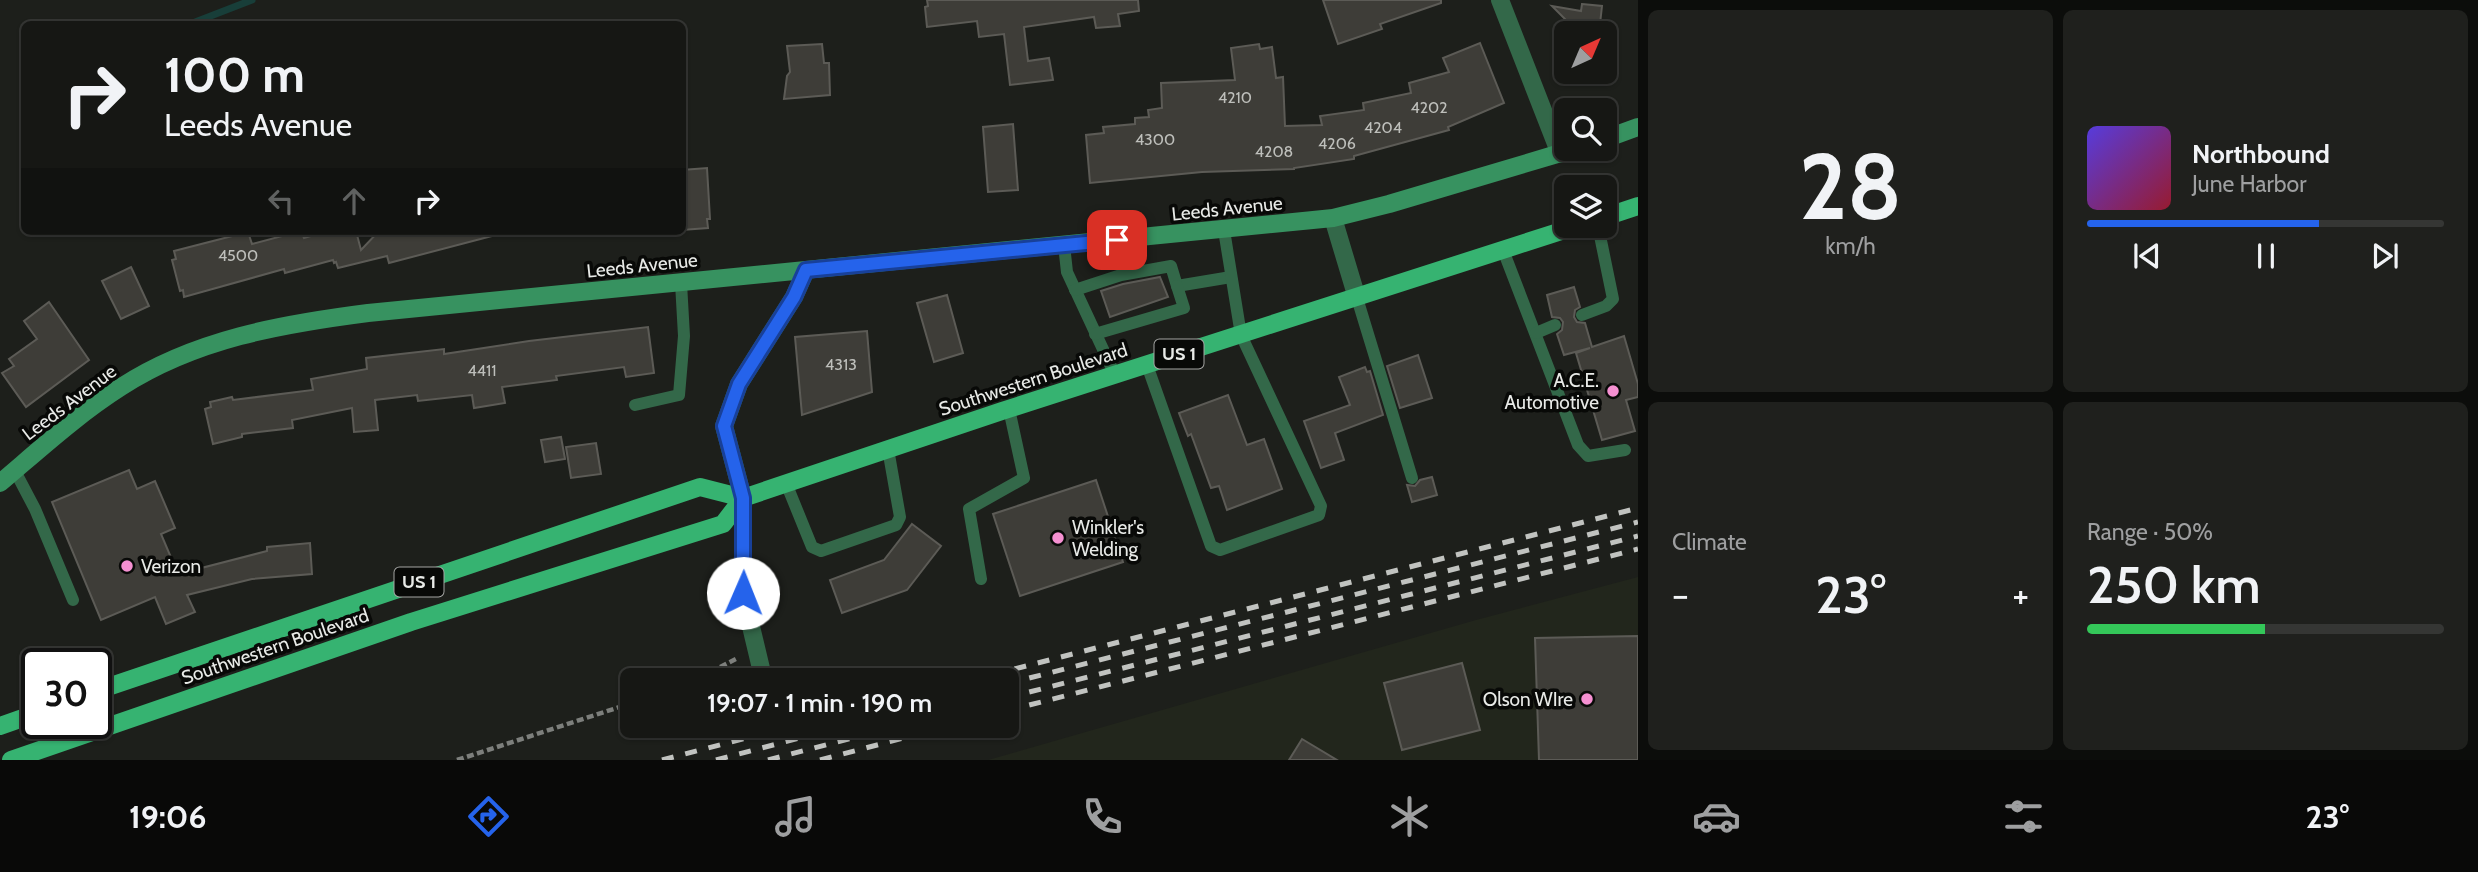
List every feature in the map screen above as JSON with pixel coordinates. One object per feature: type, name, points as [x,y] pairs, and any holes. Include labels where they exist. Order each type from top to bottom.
[{"type":"main road","points":[[1617,213],[1638,206]]},
{"type":"main road","name":"Southwestern Boulevard","points":[[11,760],[411,622],[723,524],[743,498],[786,483],[1554,233]]},
{"type":"main road","name":"Southwestern Boulevard","points":[[112,686],[700,487],[743,498]]},
{"type":"main road","points":[[0,726],[21,719]]},
{"type":"street","points":[[1500,0],[1554,122]]},
{"type":"street","points":[[1617,135],[1638,127]]},
{"type":"street","name":"Leeds Avenue","points":[[0,483],[74,420],[122,386],[174,359],[230,339],[292,323],[368,313],[1333,218],[1554,155]]},
{"type":"street","points":[[1333,218],[1357,298]]},
{"type":"street","points":[[761,668],[743,593],[743,498],[724,426],[739,384],[794,297],[806,270]]},
{"type":"lane","points":[[1147,365],[1210,546],[1220,550],[1319,515],[1321,506],[1241,335],[1224,230]]},
{"type":"lane","points":[[1582,315],[1606,306],[1613,299],[1600,238]]},
{"type":"lane","points":[[1064,245],[1068,272],[1115,375]]},
{"type":"lane","points":[[1503,250],[1578,445],[1588,456],[1625,450]]},
{"type":"lane","points":[[1075,289],[1121,275],[1171,266],[1184,308],[1095,334]]},
{"type":"lane","points":[[1177,286],[1231,277]]},
{"type":"lane","points":[[635,405],[679,395],[684,335],[681,283]]},
{"type":"lane","points":[[1357,298],[1412,478]]},
{"type":"lane","points":[[1536,333],[1555,325]]},
{"type":"lane","points":[[981,579],[969,509],[1024,478],[1009,409]]},
{"type":"lane","points":[[786,483],[812,547],[821,551],[896,525],[900,517],[888,449]]},
{"type":"lane","points":[[15,471],[35,509],[73,600]]},
{"type":"path","points":[[718,668],[757,649]]},
{"type":"path","points":[[457,760],[620,707]]},
{"type":"shaded area","points":[[1638,577],[1638,760],[988,760],[1476,620]]},
{"type":"building","points":[[927,0],[1138,0],[1139,11],[1118,14],[1120,26],[1096,28],[1094,17],[1024,27],[1028,61],[1049,58],[1053,80],[1010,85],[1004,34],[979,37],[977,21],[927,27]]},
{"type":"building","points":[[1323,0],[1441,0],[1441,3],[1380,24],[1382,29],[1338,44]]},
{"type":"building","points":[[1582,4],[1602,6],[1600,21],[1567,21],[1552,6],[1581,11]]},
{"type":"building","points":[[1480,43],[1504,103],[1448,127],[1449,130],[1354,156],[1354,159],[1294,169],[1202,172],[1090,183],[1086,135],[1104,133],[1103,127],[1135,124],[1135,118],[1149,117],[1148,110],[1162,108],[1161,83],[1235,80],[1231,48],[1259,44],[1260,49],[1272,47],[1276,78],[1283,77],[1285,126],[1322,125],[1320,116],[1364,110],[1363,103],[1411,93],[1409,83],[1449,72],[1443,58]]},
{"type":"building","points":[[822,44],[824,63],[829,63],[830,95],[784,99],[790,72],[787,46]]},
{"type":"building","points":[[1013,124],[1018,190],[988,192],[983,127]]},
{"type":"building","points":[[707,168],[710,219],[707,219],[708,228],[686,230],[686,170]]},
{"type":"building","points":[[236,235],[249,235],[252,244],[286,235],[303,235],[304,238],[314,235],[357,235],[361,250],[375,235],[492,236],[389,263],[387,256],[338,268],[333,260],[285,273],[284,269],[184,297],[172,260],[176,259],[174,251]]},
{"type":"building","points":[[131,267],[149,306],[121,319],[102,281]]},
{"type":"building","points":[[1160,277],[1168,297],[1110,317],[1101,291]]},
{"type":"building","name":"A.C.E. Automotive","points":[[1574,287],[1580,307],[1575,310],[1574,317],[1577,322],[1585,323],[1592,347],[1624,336],[1638,384],[1638,397],[1626,400],[1635,431],[1602,440],[1576,353],[1590,348],[1564,355],[1557,334],[1562,330],[1563,322],[1560,318],[1552,317],[1547,295]]},
{"type":"building","points":[[947,295],[963,353],[934,362],[917,303]]},
{"type":"building","points":[[49,302],[89,360],[26,407],[2,373],[14,366],[9,359],[37,339],[24,321]]},
{"type":"building","points":[[648,327],[654,373],[626,377],[624,367],[556,376],[557,380],[502,387],[505,403],[474,408],[472,395],[418,401],[417,395],[375,400],[378,430],[354,432],[352,408],[292,420],[293,428],[242,434],[242,437],[213,444],[205,409],[211,407],[210,402],[232,397],[233,400],[313,390],[311,379],[367,369],[366,358],[444,349],[444,354]]},
{"type":"building","points":[[867,331],[872,392],[802,415],[795,337]]},
{"type":"building","points":[[1418,355],[1432,398],[1400,408],[1387,366]]},
{"type":"building","points":[[1365,367],[1367,372],[1370,371],[1383,415],[1335,433],[1344,460],[1321,468],[1304,421],[1350,405],[1339,377]]},
{"type":"building","points":[[1228,395],[1247,445],[1264,439],[1282,489],[1227,510],[1219,486],[1211,488],[1191,434],[1188,436],[1179,413]]},
{"type":"building","points":[[561,437],[565,459],[545,462],[541,440]]},
{"type":"building","points":[[596,443],[601,474],[571,478],[566,447]]},
{"type":"building","name":"Verizon","points":[[129,470],[137,489],[155,481],[175,528],[161,534],[178,574],[267,551],[267,547],[310,543],[312,574],[252,579],[187,595],[195,612],[166,624],[155,597],[101,620],[52,502]]},
{"type":"building","points":[[1432,477],[1437,495],[1412,502],[1407,485],[1415,486],[1420,480]]},
{"type":"building","name":"Winkler's Welding","points":[[1096,480],[1123,562],[1020,596],[993,514]]},
{"type":"building","points":[[912,524],[941,546],[907,590],[842,613],[830,580],[884,560]]},
{"type":"building","name":"Olson WIre","points":[[1638,636],[1638,760],[1539,760],[1535,638]]},
{"type":"building","points":[[1462,663],[1480,730],[1402,750],[1384,683]]},
{"type":"building","points":[[1302,739],[1337,760],[1289,760]]},
{"type":"waterway","points":[[198,21],[252,0]]},
{"type":"railway","points":[[1018,668],[1638,508]]},
{"type":"railway","points":[[1019,681],[1638,522]]},
{"type":"railway","points":[[1019,695],[1638,536]]},
{"type":"railway","points":[[1019,708],[1638,549]]},
{"type":"railway","points":[[662,760],[746,738]]},
{"type":"railway","points":[[716,760],[799,738]]},
{"type":"railway","points":[[768,760],[852,738]]},
{"type":"railway","points":[[820,760],[903,738]]},
{"type":"place","name":"A.C.E. Automotive","points":[[1613,391]]},
{"type":"place","name":"Winkler's Welding","points":[[1058,538]]},
{"type":"place","name":"Verizon","points":[[127,566]]},
{"type":"place","name":"Olson WIre","points":[[1587,699]]},
{"type":"route","points":[[743,593],[743,498],[724,426],[739,384],[794,297],[806,270],[1117,240]]}]
